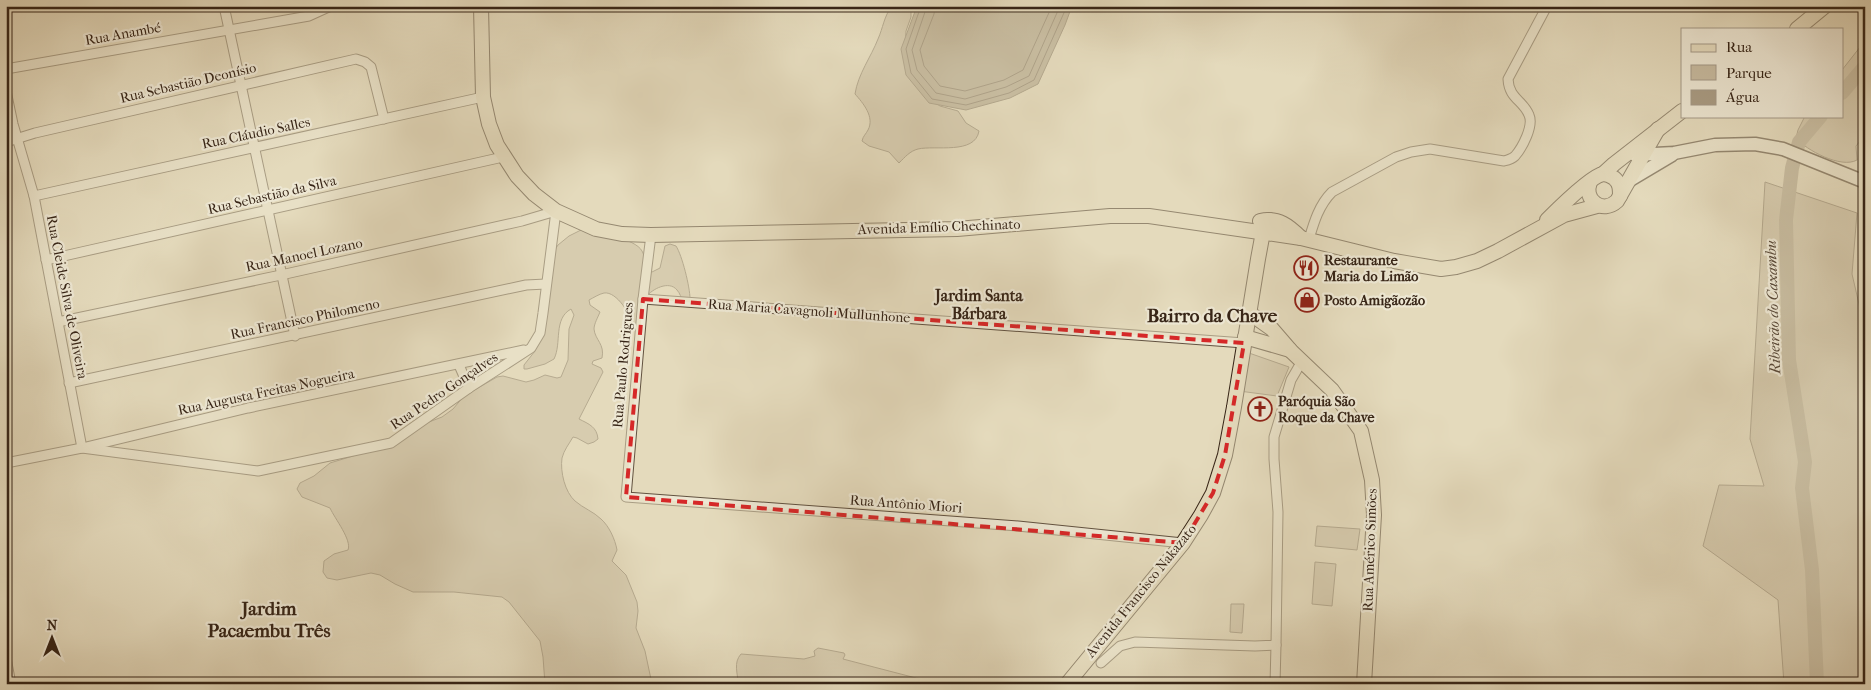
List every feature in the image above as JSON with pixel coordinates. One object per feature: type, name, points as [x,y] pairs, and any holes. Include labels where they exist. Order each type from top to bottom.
[{"type":"main road","name":"Avenida Emílio Chechinato","points":[[481,6],[483,97],[489,124],[503,157],[534,194],[556,211],[596,228],[622,234],[651,235],[973,228],[1110,216],[1149,216],[1241,228],[1287,225],[1305,239]]},
{"type":"main road","points":[[1798,28],[1825,6]]},
{"type":"main road","points":[[1541,226],[1563,204],[1681,112]]},
{"type":"main road","points":[[1305,239],[1394,261],[1441,268],[1456,267],[1477,261],[1564,215],[1597,206],[1608,207],[1613,204],[1630,180],[1658,129]]},
{"type":"main road","points":[[1626,155],[1674,154],[1708,146],[1755,144],[1783,149],[1865,182]]},
{"type":"main road","points":[[1630,180],[1674,154]]},
{"type":"main road","points":[[1603,174],[1611,176],[1617,181],[1620,188],[1620,196]]},
{"type":"main road","points":[[1590,182],[1588,188],[1590,198],[1597,206]]},
{"type":"main road","name":"Avenida Francisco Nakazato","points":[[1067,684],[1183,543],[1213,493],[1225,455],[1248,312],[1266,226]]},
{"type":"main road","points":[[1252,290],[1272,329]]},
{"type":"main road","name":"Rua Américo Simões","points":[[1248,312],[1272,329],[1291,351],[1332,390],[1361,431],[1372,480],[1373,544],[1364,684]]},
{"type":"main road","name":"Rua Maria Cavagnoli Mullunhone","points":[[1245,340],[1291,351]]},
{"type":"street","points":[[224,6],[295,336]]},
{"type":"street","name":"Rua Anambé","points":[[6,69],[309,16],[331,6]]},
{"type":"street","points":[[1305,239],[1328,196],[1342,186],[1396,157],[1430,149],[1504,161],[1514,156],[1530,126],[1530,119],[1526,110],[1508,88],[1508,79],[1547,6]]},
{"type":"street","name":"Rua Sebastião Deonísio","points":[[6,142],[35,132],[356,59],[365,62],[371,67],[384,119]]},
{"type":"street","name":"Rua Cleide Silva de Oliveira","points":[[6,91],[12,124],[18,138],[20,152],[34,196],[82,448]]},
{"type":"street","name":"Rua Cláudio Salles","points":[[34,196],[483,97]]},
{"type":"street","points":[[6,142],[20,152]]},
{"type":"street","name":"Rua Sebastião da Silva","points":[[46,260],[503,157]]},
{"type":"street","points":[[531,348],[540,333],[556,211]]},
{"type":"street","name":"Rua Manoel Lozano","points":[[58,322],[281,275],[522,221],[556,211]]},
{"type":"street","name":"Rua Paulo Rodrigues","points":[[626,497],[643,300],[651,235]]},
{"type":"street","name":"Rua Francisco Philomeno","points":[[69,383],[526,285],[546,284]]},
{"type":"street","name":"Rua Maria Cavagnoli Mullunhone","points":[[643,300],[1245,340]]},
{"type":"street","name":"Rua Augusta Freitas Nogueira","points":[[6,463],[82,448],[248,408],[459,365],[531,348]]},
{"type":"street","name":"Rua Pedro Gonçalves","points":[[82,448],[258,471],[391,443],[469,388],[531,348]]},
{"type":"street","points":[[1276,684],[1278,512],[1274,437],[1291,380],[1302,361]]},
{"type":"street","points":[[459,365],[469,388]]},
{"type":"street","name":"Rua Antônio Miori","points":[[626,497],[1009,526],[1183,543]]},
{"type":"street","points":[[1101,663],[1120,646],[1135,642],[1276,645]]},
{"type":"street","points":[[6,658],[11,684]]},
{"type":"highlighted area","points":[[643,299],[1244,343],[1225,455],[1213,493],[1183,543],[626,497]]},
{"type":"green space","points":[[892,6],[911,6],[911,17],[906,31],[905,47],[931,100],[940,106],[958,111],[966,123],[979,131],[976,138],[970,143],[953,148],[918,149],[910,153],[899,163],[889,152],[869,146],[862,141],[870,125],[870,120],[867,110],[855,94],[862,73]]},
{"type":"green space","points":[[1865,38],[1865,135],[1856,146],[1857,160],[1842,162],[1833,160],[1815,153],[1801,143],[1796,138],[1798,130],[1804,118],[1844,118],[1844,67],[1864,42]]},
{"type":"green space","points":[[1765,182],[1857,213],[1852,274],[1865,330],[1862,429],[1865,442],[1865,684],[1784,684],[1778,600],[1703,546],[1719,485],[1764,486],[1750,439]]},
{"type":"green space","points":[[583,229],[624,239],[638,246],[642,251],[650,273],[660,268],[665,246],[670,244],[676,246],[689,287],[690,299],[683,301],[674,287],[665,286],[652,291],[646,297],[637,323],[634,325],[627,310],[609,293],[598,295],[589,300],[590,305],[600,312],[594,329],[603,353],[602,358],[593,361],[592,364],[601,368],[603,372],[579,419],[594,429],[598,439],[588,444],[573,437],[562,458],[564,481],[571,497],[601,519],[607,525],[613,537],[617,550],[612,561],[626,575],[637,602],[636,628],[645,651],[652,684],[545,684],[540,641],[509,602],[502,597],[454,592],[413,592],[380,575],[371,573],[337,580],[327,578],[323,572],[324,561],[334,554],[348,550],[348,541],[330,508],[302,497],[297,489],[300,483],[314,476],[330,463],[379,448],[421,425],[442,417],[453,409],[464,396],[497,377],[503,376],[526,382],[545,375],[561,377],[568,360],[569,329],[574,315],[571,309],[565,313],[562,319],[554,359],[545,364],[527,369],[524,369],[524,365],[535,351],[545,324],[547,262],[558,245],[569,236]]},
{"type":"green space","points":[[1249,353],[1289,367],[1277,396],[1239,391]]},
{"type":"green space","points":[[1317,526],[1360,529],[1357,550],[1315,546]]},
{"type":"green space","points":[[1315,562],[1336,564],[1332,606],[1312,604]]},
{"type":"green space","points":[[1231,604],[1244,604],[1242,633],[1230,632]]},
{"type":"green space","points":[[818,648],[844,653],[843,659],[916,678],[963,684],[738,684],[737,661],[741,654],[804,659],[815,656],[814,651]]},
{"type":"water","points":[[917,6],[1072,6],[1038,84],[1010,98],[966,110],[929,103],[906,75],[901,49]]},
{"type":"waterway","name":"Ribeirão do Caxambu","points":[[1844,91],[1865,66]]},
{"type":"waterway","name":"Ribeirão do Caxambu","points":[[1817,684],[1812,570],[1802,488],[1805,462],[1789,360],[1786,220],[1792,168],[1799,142],[1819,118]]},
{"type":"place","name":"Restaurante Maria do Limão","points":[[1306,268]]},
{"type":"place","name":"Posto Amigãozão","points":[[1307,300]]},
{"type":"place","name":"Paróquia São Roque da Chave","points":[[1260,409]]},
{"type":"district","name":"Jardim Santa Bárbara","points":[[979,304]]},
{"type":"district","name":"Bairro da Chave","points":[[1212,316]]},
{"type":"district","name":"Jardim Pacaembu Três","points":[[269,620]]}]
